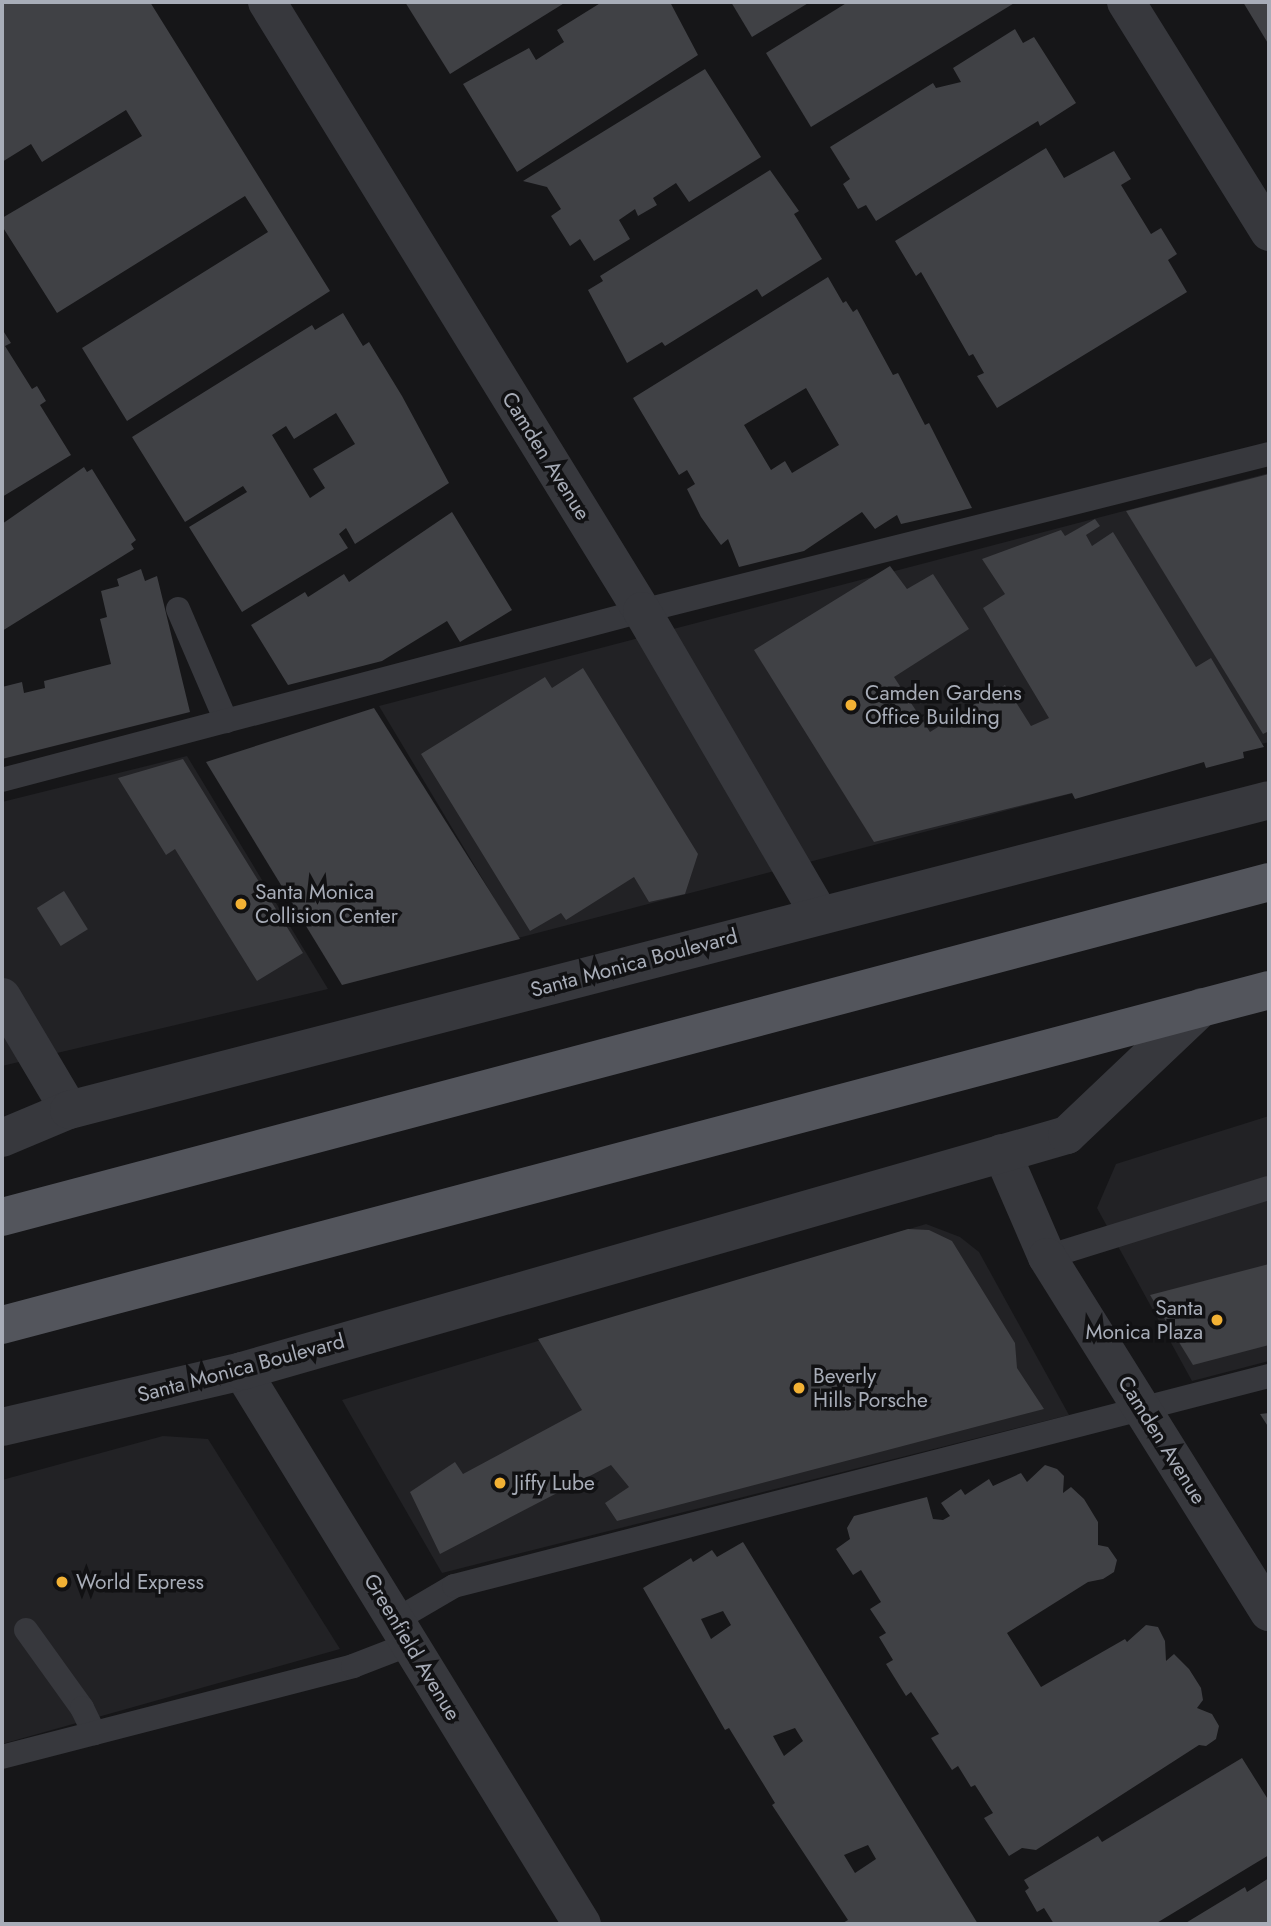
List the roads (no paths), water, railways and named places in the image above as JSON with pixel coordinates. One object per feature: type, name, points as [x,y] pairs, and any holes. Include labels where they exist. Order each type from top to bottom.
[{"type":"main road","points":[[2,1217],[1269,882]]},
{"type":"main road","name":"Santa Monica Boulevard","points":[[2,1325],[1269,990]]},
{"type":"street","name":"Camden Avenue","points":[[267,2],[642,611],[819,914]]},
{"type":"street","points":[[1126,2],[1269,232]]},
{"type":"street","name":"Santa Monica Boulevard","points":[[2,1138],[69,1110],[819,914],[1269,800]]},
{"type":"street","points":[[2,997],[69,1110]]},
{"type":"street","name":"Santa Monica Boulevard","points":[[2,1427],[242,1371],[1067,1135],[1202,1007]]},
{"type":"street","name":"Camden Avenue","points":[[1002,1153],[1047,1257],[1269,1612]]},
{"type":"street","name":"Greenfield Avenue","points":[[242,1371],[582,1924]]},
{"type":"lane","points":[[2,780],[642,611],[1269,454]]},
{"type":"lane","points":[[178,609],[226,721]]},
{"type":"lane","points":[[1047,1257],[1269,1188]]},
{"type":"lane","points":[[2,1757],[353,1666],[403,1632],[454,1586],[1269,1376]]},
{"type":"lane","points":[[26,1630],[82,1708],[94,1733]]},
{"type":"place","name":"Camden Gardens Office Building","points":[[851,705]]},
{"type":"place","name":"Santa Monica Collision Center","points":[[241,904]]},
{"type":"place","name":"Santa Monica Plaza","points":[[1217,1320]]},
{"type":"place","name":"Beverly Hills Porsche","points":[[799,1388]]},
{"type":"place","name":"Jiffy Lube","points":[[500,1483]]},
{"type":"place","name":"World Express","points":[[62,1582]]}]
